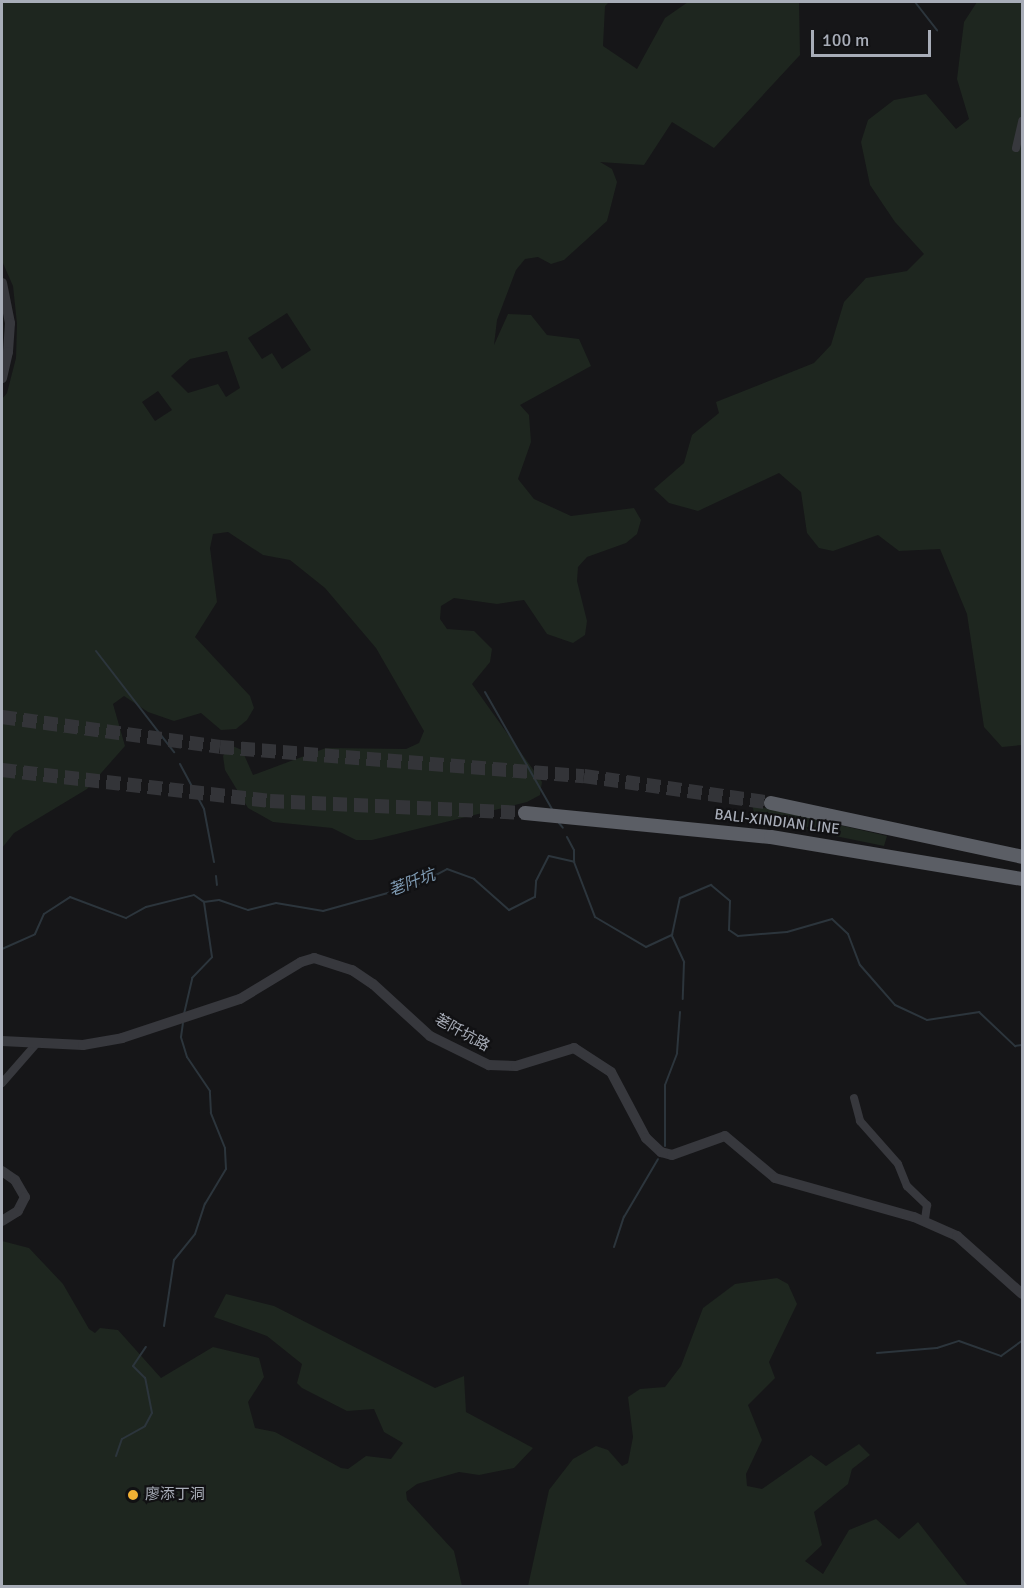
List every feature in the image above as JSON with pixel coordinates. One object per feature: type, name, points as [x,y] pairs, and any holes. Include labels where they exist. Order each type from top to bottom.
[{"type":"highway","name":"BALI-XINDIAN LINE","points":[[771,803],[981,846],[1023,857]]},
{"type":"highway","name":"BALI-XINDIAN LINE","points":[[525,813],[771,837],[1023,879]]},
{"type":"street","points":[[1016,148],[1023,121]]},
{"type":"street","points":[[2,283],[10,323],[2,378]]},
{"type":"street","name":"荖阡坑路","points":[[2,1041],[83,1045],[179,1021],[240,999],[301,962],[314,958],[352,970],[373,984],[430,1036],[489,1065],[516,1066],[574,1048],[591,1056],[612,1072],[646,1138],[661,1152],[672,1155],[725,1136],[775,1179],[925,1220],[957,1236],[1023,1294]]},
{"type":"street","points":[[2,1083],[37,1043]]},
{"type":"street","points":[[854,1098],[860,1121],[898,1164],[907,1186],[927,1205],[925,1220]]},
{"type":"street","points":[[2,1171],[15,1180],[25,1197],[18,1211],[2,1221]]},
{"type":"shaded area","points":[[2,2],[609,2],[605,6],[603,46],[637,69],[665,18],[688,2],[799,2],[800,55],[714,148],[672,122],[644,165],[600,162],[612,169],[617,182],[607,221],[564,260],[551,264],[538,257],[525,259],[516,270],[497,320],[494,345],[508,314],[531,315],[547,335],[579,339],[591,366],[520,405],[529,415],[531,442],[518,479],[534,499],[571,516],[634,508],[641,520],[637,534],[626,543],[587,557],[578,567],[577,581],[587,621],[585,635],[573,643],[547,634],[524,600],[497,604],[454,598],[441,606],[440,619],[447,629],[474,631],[492,649],[490,662],[472,684],[542,782],[540,795],[527,802],[372,840],[356,840],[332,828],[273,822],[248,808],[225,770],[223,756],[230,745],[242,750],[253,775],[326,748],[406,749],[419,743],[424,731],[376,648],[325,588],[290,560],[263,555],[228,532],[213,534],[210,548],[217,602],[195,637],[250,696],[254,708],[247,720],[236,729],[221,730],[201,713],[174,721],[148,712],[124,696],[113,704],[125,746],[87,789],[14,833],[2,848],[2,399],[7,393],[16,358],[17,324],[13,286],[2,261]],"holes":[[[287,313],[311,350],[282,369],[272,353],[262,359],[248,338]],[[227,351],[240,388],[226,397],[218,384],[188,393],[171,376],[190,359]],[[158,391],[172,410],[155,421],[142,402]]]},
{"type":"shaded area","points":[[977,2],[1022,2],[1022,745],[1002,747],[984,727],[967,614],[940,549],[899,551],[878,535],[833,551],[819,548],[807,533],[801,492],[779,473],[698,511],[669,503],[654,489],[684,463],[692,435],[719,413],[716,402],[814,363],[831,345],[844,302],[866,278],[907,271],[924,254],[895,222],[870,185],[861,142],[868,120],[894,100],[926,94],[956,129],[969,119],[957,79],[964,22]]},
{"type":"shaded area","points":[[752,805],[887,836],[884,846],[762,821],[755,816]]},
{"type":"shaded area","points":[[2,1241],[29,1248],[63,1284],[89,1329],[95,1333],[100,1328],[118,1330],[161,1378],[213,1347],[259,1358],[264,1377],[248,1402],[255,1428],[275,1432],[341,1468],[348,1469],[366,1456],[391,1459],[403,1443],[384,1432],[374,1409],[347,1411],[302,1388],[297,1383],[302,1364],[267,1336],[214,1317],[226,1294],[274,1306],[435,1388],[464,1376],[466,1412],[533,1448],[514,1468],[479,1475],[459,1472],[417,1484],[406,1492],[407,1500],[454,1551],[462,1586],[2,1586]]},
{"type":"shaded area","points":[[777,1278],[788,1284],[797,1304],[769,1362],[775,1378],[748,1405],[762,1440],[746,1474],[747,1486],[762,1489],[811,1455],[826,1466],[859,1444],[870,1455],[852,1469],[848,1484],[814,1512],[822,1545],[805,1561],[823,1574],[849,1530],[876,1519],[899,1539],[918,1522],[968,1586],[528,1586],[549,1490],[573,1459],[596,1446],[608,1450],[622,1466],[628,1463],[633,1437],[628,1397],[640,1389],[665,1387],[681,1366],[703,1308],[735,1284]]},
{"type":"waterway","points":[[915,2],[937,30]]},
{"type":"waterway","points":[[96,651],[174,752]]},
{"type":"waterway","points":[[485,692],[552,809]]},
{"type":"waterway","points":[[180,764],[204,809],[214,862]]},
{"type":"waterway","points":[[559,823],[563,828]]},
{"type":"waterway","points":[[567,837],[574,850],[574,862]]},
{"type":"waterway","name":"荖阡坑","points":[[2,949],[35,934],[44,914],[70,897],[126,918],[146,907],[194,895],[204,902],[219,900],[248,910],[276,903],[323,911],[417,885],[447,869],[474,879],[509,910],[535,897],[536,881],[549,856],[574,862],[595,917],[646,947],[672,935],[680,898],[711,885],[730,901],[729,930],[738,936],[787,932],[832,919],[848,934],[860,965],[895,1005],[927,1020],[979,1012],[1015,1046],[1022,1045]]},
{"type":"waterway","points":[[216,876],[217,885]]},
{"type":"waterway","points":[[184,1014],[192,978],[212,957],[204,902]]},
{"type":"waterway","points":[[672,936],[684,962],[683,999]]},
{"type":"waterway","points":[[665,1146],[665,1085],[677,1053],[680,1012]]},
{"type":"waterway","points":[[164,1326],[174,1260],[195,1234],[205,1204],[226,1169],[225,1148],[211,1113],[210,1091],[187,1057],[181,1037],[183,1023]]},
{"type":"waterway","points":[[614,1247],[624,1217],[658,1159]]},
{"type":"waterway","points":[[877,1353],[937,1348],[959,1341],[1001,1356],[1022,1341]]},
{"type":"waterway","points":[[116,1456],[122,1439],[145,1426],[152,1413],[145,1378],[133,1366],[146,1347]]},
{"type":"tunnel","points":[[2,717],[220,747],[584,776],[771,803]]},
{"type":"tunnel","points":[[2,770],[270,801],[525,813]]},
{"type":"place","name":"廖添丁洞","points":[[133,1495]]}]
